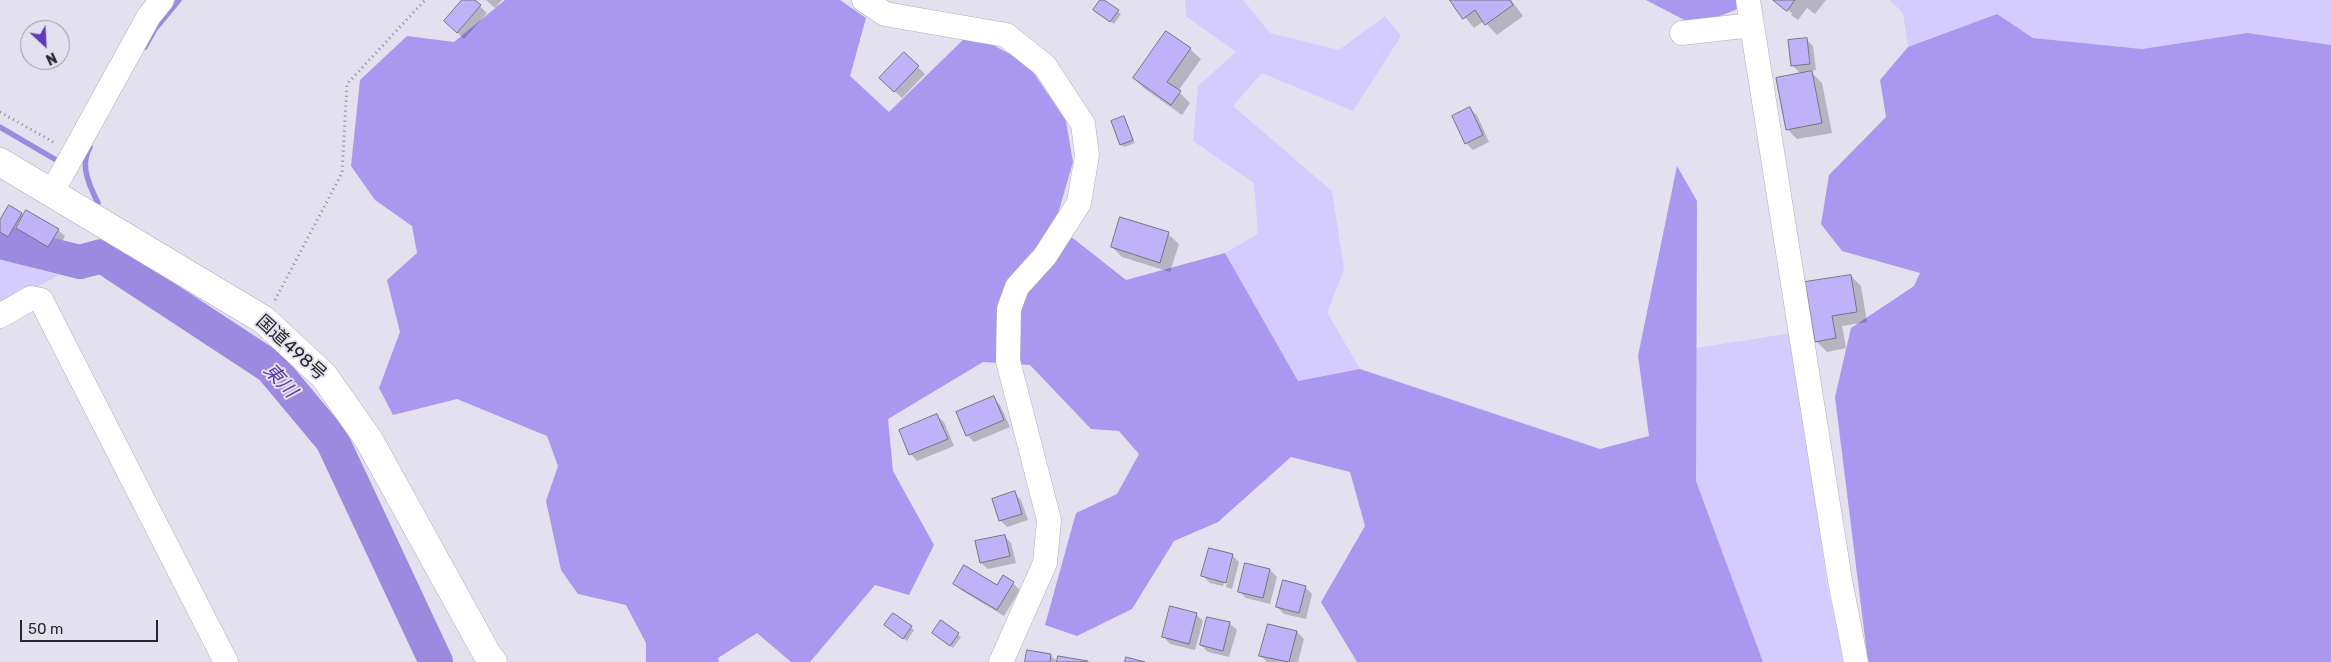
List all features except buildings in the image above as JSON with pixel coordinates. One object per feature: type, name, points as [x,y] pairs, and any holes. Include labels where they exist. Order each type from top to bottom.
[{"type":"highway","name":"国道498号","points":[[0,162],[56,185],[264,320],[324,376],[369,440],[487,654],[494,662]]},
{"type":"street","points":[[56,185],[149,16],[162,0]]},
{"type":"street","points":[[864,0],[885,14],[1006,35],[1045,66],[1083,124],[1087,155],[1079,203],[1044,256],[1017,287],[1009,309],[1008,361],[1048,520],[1045,563],[1001,662]]},
{"type":"street","points":[[1748,0],[1840,580],[1856,662]]},
{"type":"street","points":[[1682,33],[1752,25]]},
{"type":"street","points":[[0,316],[31,298],[41,300],[226,662]]},
{"type":"path","points":[[264,320],[342,173],[347,84],[425,0]]},
{"type":"path","points":[[0,112],[73,153]]},
{"type":"shaded area","points":[[505,0],[840,0],[866,18],[850,76],[889,112],[970,33],[1027,63],[1066,121],[1073,162],[1055,224],[1126,280],[1225,253],[1298,381],[1360,369],[1600,449],[1649,436],[1638,356],[1677,166],[1697,201],[1696,481],[1763,662],[1357,662],[1321,602],[1365,526],[1350,472],[1291,457],[1218,522],[1174,541],[1132,609],[1077,636],[1045,625],[1076,513],[1117,494],[1139,454],[1119,431],[1091,429],[1030,365],[983,362],[888,419],[893,471],[934,545],[909,595],[875,585],[810,662],[791,662],[757,633],[718,658],[719,662],[646,662],[646,643],[626,605],[578,594],[561,570],[546,501],[558,466],[547,436],[457,399],[393,415],[379,388],[400,332],[387,280],[417,253],[412,226],[375,200],[351,166],[360,80],[407,36],[454,42]]},
{"type":"shaded area","points":[[1185,0],[1243,0],[1270,33],[1339,50],[1385,16],[1401,36],[1353,111],[1262,73],[1233,106],[1332,191],[1344,270],[1327,312],[1360,369],[1298,381],[1225,253],[1258,234],[1254,183],[1193,141],[1198,86],[1236,52],[1186,16]]},
{"type":"shaded area","points":[[1646,0],[1740,0],[1742,7],[1696,26]]},
{"type":"shaded area","points":[[1890,0],[2331,0],[2331,45],[2247,33],[2142,49],[2033,38],[1997,14],[1908,47],[1903,13]]},
{"type":"shaded area","points":[[1997,14],[2033,38],[2142,49],[2247,33],[2331,45],[2331,662],[1868,662],[1835,397],[1851,328],[1914,286],[1920,273],[1842,251],[1821,224],[1829,175],[1886,117],[1880,80],[1908,47]]},
{"type":"shaded area","points":[[0,259],[59,275],[0,307]]},
{"type":"shaded area","points":[[1792,333],[1827,585],[1844,662],[1763,662],[1696,481],[1696,348]]},
{"type":"waterway","points":[[145,47],[155,29],[179,0]]},
{"type":"waterway","points":[[0,127],[63,164]]},
{"type":"waterway","points":[[90,147],[85,161],[86,169],[89,183],[98,203]]},
{"type":"waterway","name":"東川","points":[[0,242],[80,262],[102,256],[271,367],[332,440],[436,662]]}]
